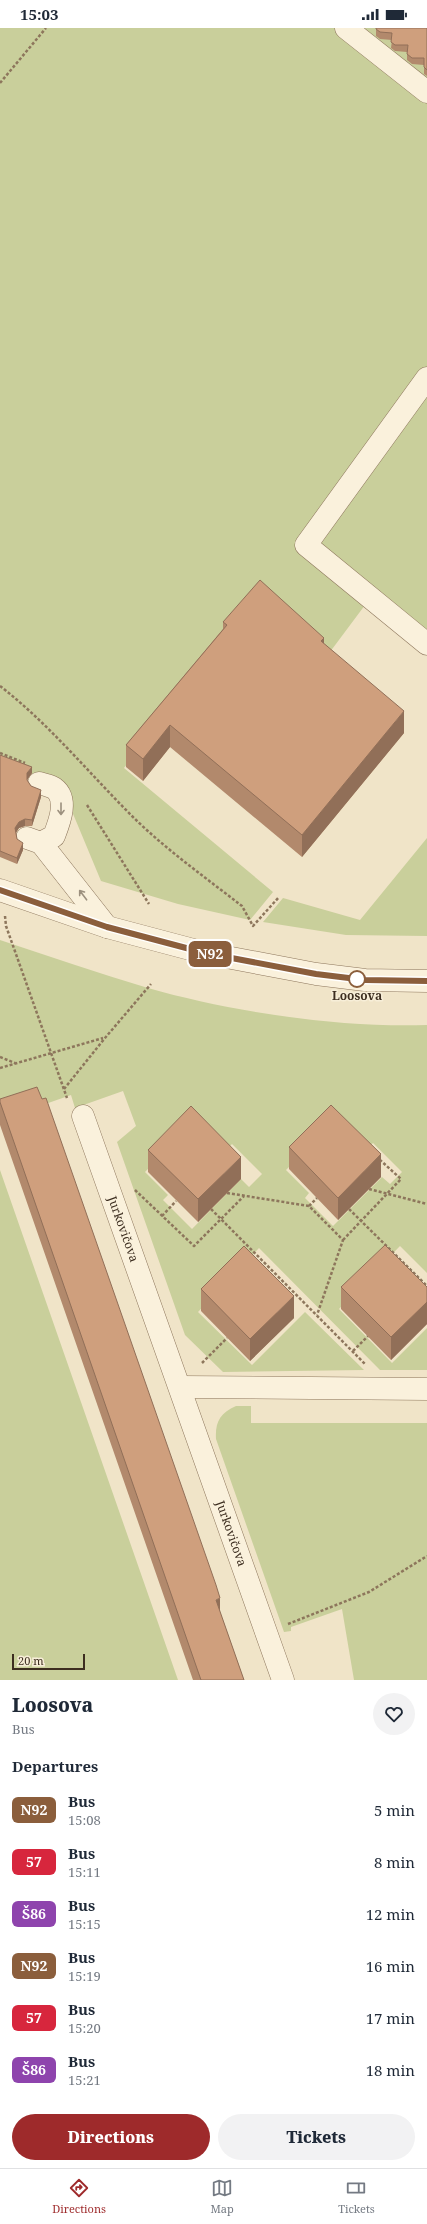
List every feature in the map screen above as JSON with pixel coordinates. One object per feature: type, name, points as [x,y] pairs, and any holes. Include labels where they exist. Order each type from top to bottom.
[{"type":"street","points":[[346,28],[427,92]]},
{"type":"street","points":[[427,378],[306,545],[427,644]]},
{"type":"street","points":[[39,783],[54,788],[61,800],[62,814],[54,836],[34,840],[107,927]]},
{"type":"street","points":[[2,890],[107,927],[205,953],[316,974],[365,980],[427,981]]},
{"type":"street","name":"Jurkovičova","points":[[76,1109],[180,1387],[282,1680]]},
{"type":"street","points":[[180,1387],[427,1389]]},
{"type":"path","points":[[0,83],[46,28]]},
{"type":"path","points":[[0,686],[22,703],[69,749],[132,817],[242,906],[253,926],[279,897]]},
{"type":"path","points":[[2,890],[6,926],[64,1089],[76,1109]]},
{"type":"path","points":[[64,1089],[104,1038],[151,984]]},
{"type":"path","points":[[0,1068],[104,1038]]},
{"type":"path","points":[[0,1057],[15,1063]]},
{"type":"path","points":[[317,1315],[343,1240],[401,1180],[378,1158]]},
{"type":"path","points":[[130,1185],[194,1246],[244,1196]]},
{"type":"path","points":[[369,1189],[427,1204]]},
{"type":"path","points":[[227,1193],[309,1206],[343,1240]]},
{"type":"path","points":[[309,1206],[317,1198]]},
{"type":"path","points":[[162,1216],[176,1201]]},
{"type":"path","points":[[211,1209],[353,1351],[366,1366]]},
{"type":"path","points":[[349,1209],[427,1286]]},
{"type":"path","points":[[277,1284],[282,1280]]},
{"type":"path","points":[[417,1284],[421,1280]]},
{"type":"path","points":[[353,1351],[368,1336]]},
{"type":"path","points":[[265,1632],[340,1605],[369,1592],[427,1556]]},
{"type":"green space","points":[[0,28],[427,28],[427,630],[377,589],[324,660],[141,746],[124,768],[273,892],[250,920],[178,904],[101,881],[61,785],[0,762]]},
{"type":"green space","points":[[427,838],[427,936],[346,935],[263,922],[283,898],[360,920]]},
{"type":"green space","points":[[0,940],[148,988],[180,997],[250,1011],[286,1017],[358,1024],[427,1025],[427,1273],[400,1246],[339,1309],[392,1363],[427,1328],[427,1370],[380,1370],[259,1248],[198,1312],[252,1365],[305,1312],[364,1370],[223,1372],[185,1335],[117,1142],[136,1126],[123,1091],[75,1108],[71,1095],[0,1120]],"holes":[[[332,1124],[362,1153],[373,1143],[402,1172],[390,1184],[382,1177],[333,1226],[305,1198],[309,1193],[286,1170]],[[191,1125],[221,1155],[232,1144],[262,1174],[249,1187],[241,1179],[192,1229],[163,1200],[168,1195],[145,1172]]]},
{"type":"green space","points":[[0,1170],[178,1680],[0,1680]]},
{"type":"green space","points":[[236,1406],[251,1406],[251,1423],[427,1423],[427,1680],[354,1680],[342,1609],[291,1627],[291,1631],[284,1632],[216,1439],[216,1428],[222,1415]]},
{"type":"building","points":[[376,28],[427,28],[427,70],[424,67],[424,58],[412,58],[407,54],[408,45],[395,45],[391,42],[392,33],[380,32]]},
{"type":"building","points":[[260,580],[324,638],[321,641],[404,711],[302,835],[170,725],[143,759],[126,745],[227,625],[223,622]]},
{"type":"building","points":[[0,755],[32,767],[27,773],[27,780],[31,786],[41,790],[32,820],[25,819],[19,822],[15,828],[17,839],[23,843],[17,858],[0,851]]},
{"type":"building","points":[[37,1087],[42,1099],[46,1098],[216,1585],[220,1598],[216,1600],[244,1680],[201,1680],[0,1102],[0,1099]]},
{"type":"building","points":[[331,1105],[381,1154],[338,1198],[289,1147]]},
{"type":"building","points":[[191,1106],[241,1157],[198,1199],[148,1150]]},
{"type":"building","points":[[385,1245],[427,1287],[427,1302],[391,1337],[341,1287]]},
{"type":"building","points":[[244,1246],[294,1296],[250,1339],[201,1289]]},
{"type":"bus line","name":"N92","points":[[0,890],[107,927],[205,953],[316,974],[365,980],[427,981]]},
{"type":"place","name":"Loosova","points":[[357,979]]}]
